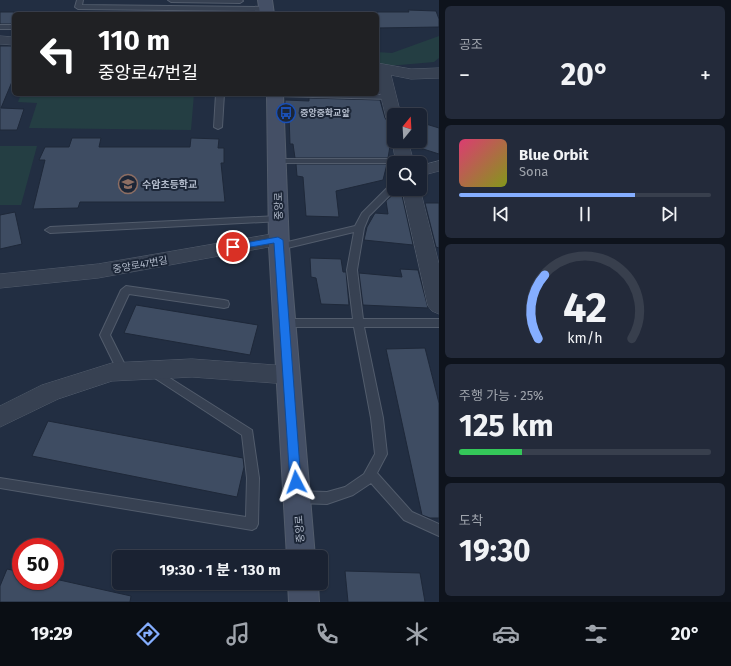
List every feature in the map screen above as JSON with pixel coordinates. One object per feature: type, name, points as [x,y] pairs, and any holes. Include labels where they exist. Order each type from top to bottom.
[{"type":"main road","name":"중앙로","points":[[275,96],[278,235],[301,550]]},
{"type":"main road","points":[[303,590],[304,602]]},
{"type":"street","points":[[0,40],[12,41]]},
{"type":"street","points":[[392,108],[380,69],[411,74],[439,73]]},
{"type":"street","points":[[427,169],[439,166]]},
{"type":"street","points":[[413,196],[439,306]]},
{"type":"street","name":"중앙로47번길","points":[[0,281],[98,271],[278,235]]},
{"type":"street","points":[[0,417],[50,392],[112,372],[192,368],[288,375]]},
{"type":"lane","points":[[80,0],[78,7],[266,8]]},
{"type":"lane","points":[[171,0],[240,1]]},
{"type":"lane","points":[[0,26],[12,27]]},
{"type":"lane","points":[[218,127],[220,96]]},
{"type":"lane","points":[[351,96],[389,97]]},
{"type":"lane","points":[[276,161],[387,162]]},
{"type":"lane","points":[[297,497],[327,498],[349,491],[368,478],[381,454],[377,418],[360,323],[356,310],[352,270],[359,228],[365,215],[387,193]]},
{"type":"lane","points":[[50,230],[278,235],[359,228]]},
{"type":"lane","points":[[123,371],[105,335],[126,290],[224,304]]},
{"type":"lane","points":[[284,323],[439,323]]},
{"type":"lane","points":[[0,483],[252,524],[253,478],[248,433],[150,370]]},
{"type":"lane","points":[[370,473],[408,516],[439,530]]},
{"type":"green space","points":[[439,36],[439,58],[434,62],[388,66],[379,64],[379,52],[392,53]]},
{"type":"green space","points":[[20,96],[194,96],[191,130],[29,128],[37,103],[18,102]]},
{"type":"green space","points":[[0,146],[37,146],[21,205],[0,205]]},
{"type":"building","points":[[408,10],[436,11],[439,19],[439,27],[379,28],[379,12],[409,12]]},
{"type":"building","points":[[0,12],[12,12],[12,24],[0,24]]},
{"type":"building","points":[[0,46],[12,46],[12,82],[1,108],[24,109],[17,130],[0,130]]},
{"type":"building","points":[[309,98],[380,100],[387,121],[387,148],[390,148],[387,158],[295,158],[293,144],[290,144],[289,115],[285,115],[285,100],[309,101]]},
{"type":"building","points":[[427,124],[439,128],[439,154],[420,148],[427,148]]},
{"type":"building","points":[[72,138],[101,138],[99,147],[190,147],[191,138],[219,139],[218,148],[224,148],[224,163],[221,163],[225,202],[80,202],[78,208],[33,209],[45,160],[39,160],[45,147],[69,147]]},
{"type":"building","points":[[296,164],[387,164],[383,180],[336,191],[339,217],[306,216],[303,177],[297,176]]},
{"type":"building","points":[[392,196],[402,196],[413,245],[364,240],[367,227],[375,213],[388,214],[386,201]]},
{"type":"building","points":[[425,203],[439,203],[439,248],[436,247]]},
{"type":"building","points":[[15,212],[22,244],[0,249],[0,215]]},
{"type":"building","points":[[310,258],[341,259],[343,272],[346,272],[349,305],[321,304],[316,278],[311,277]]},
{"type":"building","points":[[400,269],[418,270],[428,308],[363,305],[359,273],[402,277]]},
{"type":"building","points":[[136,305],[258,325],[250,355],[124,333]]},
{"type":"building","points":[[425,348],[439,403],[439,518],[430,518],[422,515],[386,349]]},
{"type":"building","points":[[48,421],[243,458],[244,467],[237,497],[32,456]]},
{"type":"building","points":[[7,569],[12,570],[12,590],[64,590],[64,581],[131,596],[130,602],[0,602],[0,586]]},
{"type":"building","points":[[345,571],[420,573],[425,602],[348,602]]},
{"type":"place","name":"중앙중학교앞","points":[[286,113]]},
{"type":"place","name":"수암초등학교","points":[[128,184]]},
{"type":"route","points":[[233,247],[278,240],[296,482]]}]
